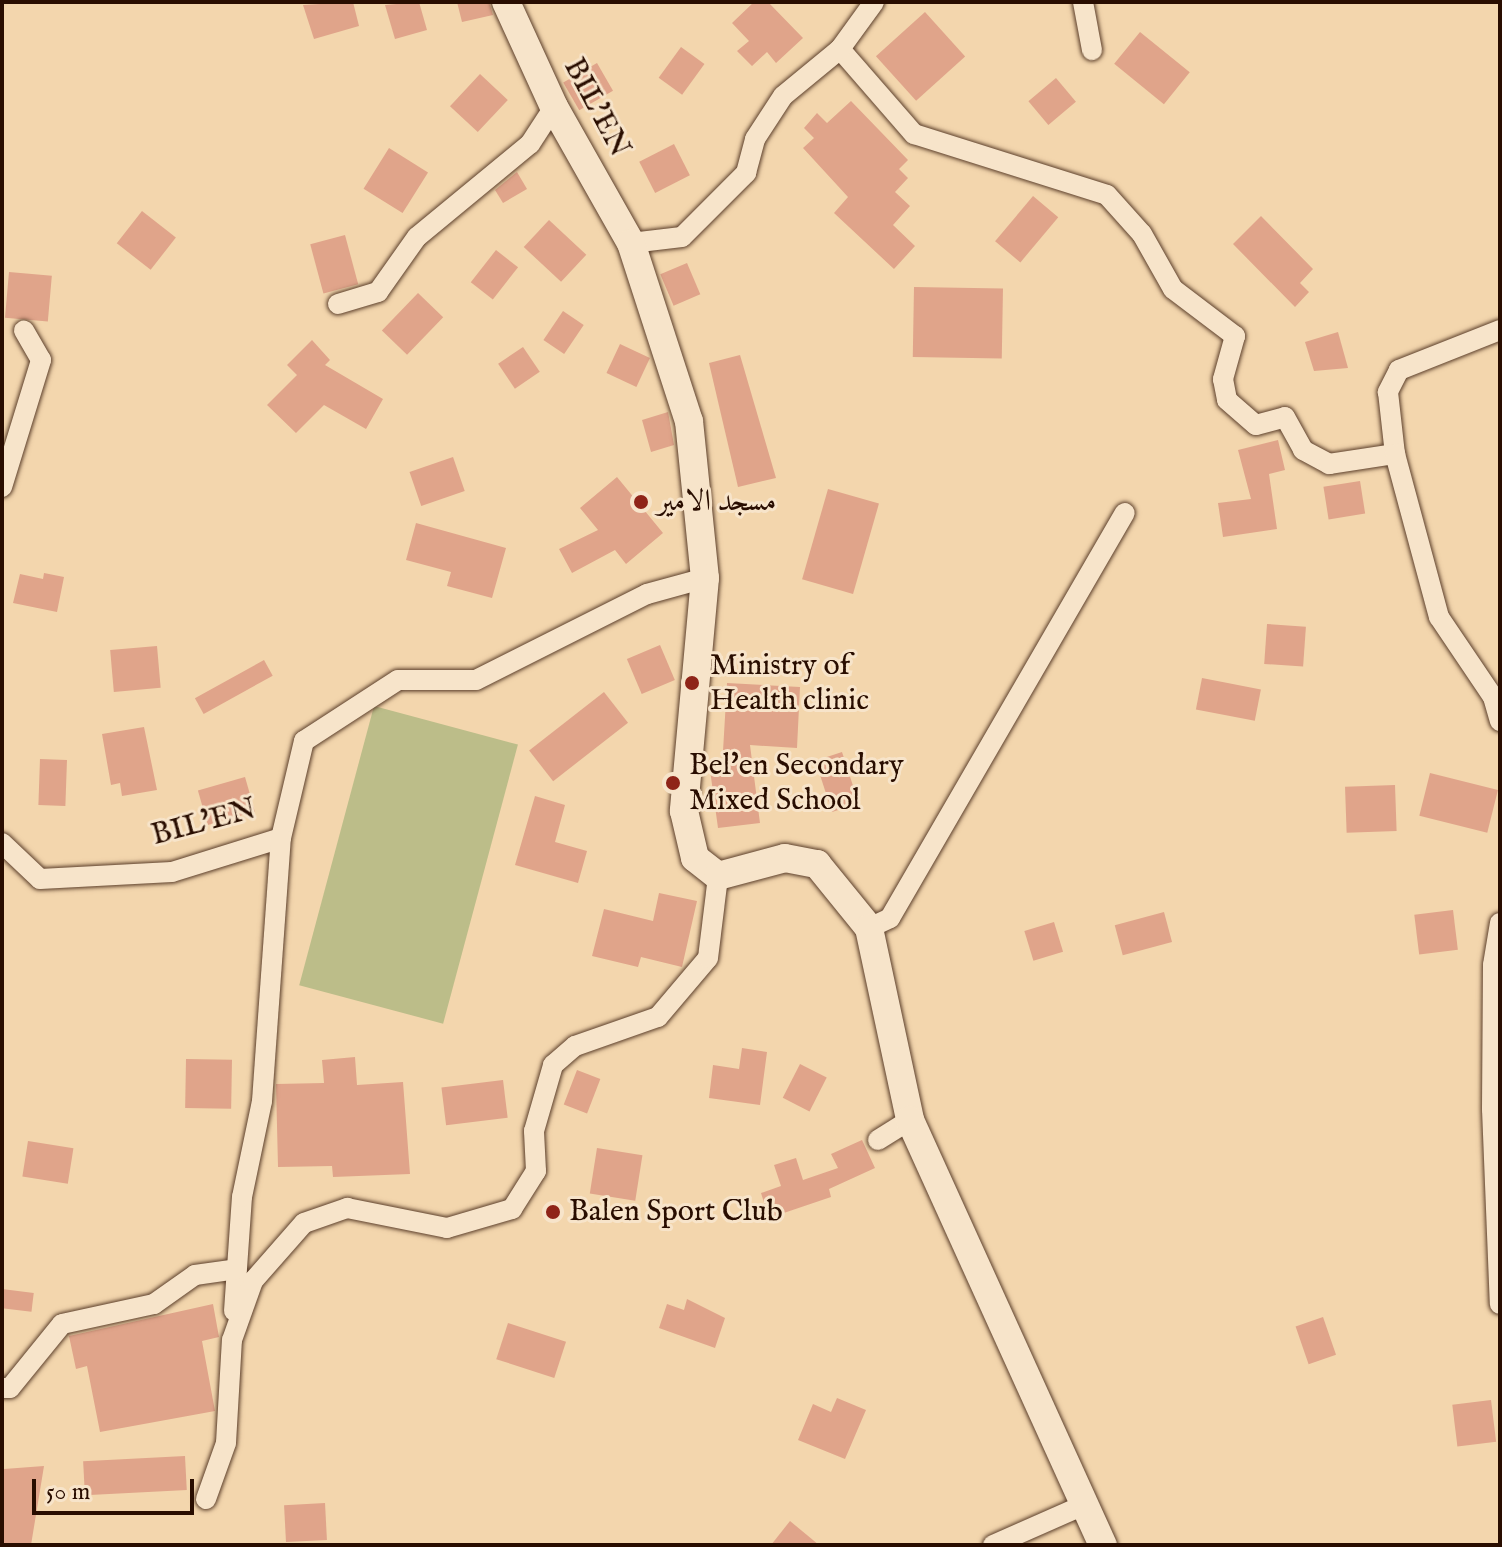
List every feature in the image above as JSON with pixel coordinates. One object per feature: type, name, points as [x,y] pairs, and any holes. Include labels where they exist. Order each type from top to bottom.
[{"type":"street","name":"BIL'EN","points":[[506,2],[554,107],[631,243],[689,421],[705,578],[684,811],[695,858],[718,876]]},
{"type":"street","points":[[631,243],[682,237],[746,173],[755,139],[783,96],[840,49],[874,2]]},
{"type":"street","points":[[1083,2],[1092,50]]},
{"type":"street","points":[[840,49],[914,134],[1107,195],[1142,234],[1173,289],[1235,336],[1223,379],[1227,400],[1256,425],[1285,417],[1303,450],[1329,464],[1395,454]]},
{"type":"street","points":[[338,304],[378,292],[417,237],[530,144],[554,107]]},
{"type":"street","points":[[1500,330],[1399,370],[1388,392],[1395,454],[1439,617],[1493,697],[1500,721]]},
{"type":"street","points":[[2,487],[41,360],[24,331]]},
{"type":"street","points":[[869,928],[890,918],[1125,513]]},
{"type":"street","name":"BIL'EN","points":[[2,843],[40,879],[172,872],[281,838],[304,741],[398,680],[476,680],[647,594],[705,578]]},
{"type":"street","points":[[206,1499],[226,1443],[242,1197],[262,1101],[281,838]]},
{"type":"street","points":[[232,1340],[253,1281],[304,1223],[347,1208],[447,1228],[512,1209],[536,1171],[534,1131],[553,1065],[575,1046],[658,1017],[708,958],[718,876],[785,858],[817,864],[869,928],[910,1120],[1103,1545]]},
{"type":"street","points":[[1500,923],[1493,965],[1492,1109],[1500,1304]]},
{"type":"street","points":[[878,1140],[910,1120]]},
{"type":"street","points":[[2,1388],[10,1388],[62,1324],[154,1304],[195,1275],[237,1269]]},
{"type":"street","points":[[993,1545],[1086,1504]]},
{"type":"green space","points":[[374,706],[518,745],[443,1024],[299,985]]},
{"type":"building","points":[[353,2],[359,26],[314,39],[303,5]]},
{"type":"building","points":[[419,2],[427,30],[395,39],[385,5]]},
{"type":"building","points":[[457,2],[489,2],[493,15],[462,22]]},
{"type":"building","points":[[754,2],[768,2],[803,38],[776,63],[767,52],[752,66],[737,51],[749,41],[732,23]]},
{"type":"building","points":[[925,12],[965,57],[916,101],[876,56]]},
{"type":"building","points":[[1140,32],[1190,72],[1164,104],[1114,64]]},
{"type":"building","points":[[681,47],[704,64],[682,95],[659,78]]},
{"type":"building","points":[[597,63],[613,91],[579,110],[563,82]]},
{"type":"building","points":[[480,74],[508,100],[478,132],[450,106]]},
{"type":"building","points":[[1056,78],[1076,102],[1048,125],[1028,101]]},
{"type":"building","points":[[851,101],[908,160],[899,169],[908,178],[895,192],[910,206],[893,225],[915,246],[894,269],[834,213],[848,197],[803,148],[814,138],[804,128],[817,113],[827,123]]},
{"type":"building","points":[[674,144],[690,175],[655,193],[639,162]]},
{"type":"building","points":[[389,148],[428,172],[403,213],[364,189]]},
{"type":"building","points":[[517,172],[527,189],[503,203],[495,190]]},
{"type":"building","points":[[1033,196],[1058,217],[1020,262],[995,241]]},
{"type":"building","points":[[142,211],[176,237],[151,270],[117,243]]},
{"type":"building","points":[[1261,216],[1313,269],[1300,283],[1309,292],[1295,307],[1233,244]]},
{"type":"building","points":[[549,220],[586,255],[561,282],[524,247]]},
{"type":"building","points":[[345,235],[358,284],[323,294],[310,244]]},
{"type":"building","points":[[496,250],[518,267],[493,300],[471,282]]},
{"type":"building","points":[[687,263],[700,294],[674,306],[660,274]]},
{"type":"building","points":[[9,272],[52,276],[48,322],[5,318]]},
{"type":"building","points":[[914,287],[1003,289],[1002,359],[913,357]]},
{"type":"building","points":[[418,293],[443,317],[407,355],[382,330]]},
{"type":"building","points":[[563,311],[584,325],[564,354],[543,340]]},
{"type":"building","points":[[1338,332],[1348,368],[1314,371],[1305,342]]},
{"type":"building","points":[[312,340],[330,360],[325,365],[383,399],[366,429],[324,405],[296,433],[267,405],[297,375],[287,365]]},
{"type":"building","points":[[620,344],[650,358],[636,387],[606,373]]},
{"type":"building","points":[[523,347],[540,372],[515,389],[498,364]]},
{"type":"building","points":[[740,355],[776,478],[738,487],[709,363]]},
{"type":"building","points":[[668,412],[674,445],[651,452],[642,420]]},
{"type":"building","points":[[1278,440],[1285,470],[1269,474],[1277,529],[1223,537],[1218,503],[1251,499],[1238,450]]},
{"type":"building","points":[[453,457],[465,491],[421,506],[410,472]]},
{"type":"building","points":[[617,477],[663,533],[626,564],[615,550],[572,573],[559,549],[598,530],[580,508]]},
{"type":"building","points":[[1360,481],[1365,514],[1329,519],[1323,487]]},
{"type":"building","points":[[828,489],[879,504],[853,594],[802,579]]},
{"type":"building","points":[[416,523],[506,548],[492,598],[447,586],[451,572],[406,560]]},
{"type":"building","points":[[44,573],[64,577],[57,612],[13,603],[20,574],[43,579]]},
{"type":"building","points":[[1267,624],[1306,627],[1303,667],[1264,664]]},
{"type":"building","points":[[660,645],[675,680],[642,694],[627,659]]},
{"type":"building","points":[[157,646],[161,688],[114,692],[110,650]]},
{"type":"building","points":[[264,660],[273,676],[204,714],[195,698]]},
{"type":"building","points":[[1202,678],[1261,689],[1255,721],[1196,709]]},
{"type":"building","points":[[727,683],[800,687],[797,748],[750,745],[760,823],[718,828],[710,770],[722,768]]},
{"type":"building","points":[[604,692],[628,723],[553,781],[529,750]]},
{"type":"building","points":[[144,727],[157,790],[122,796],[120,783],[111,785],[102,734]]},
{"type":"building","points":[[842,752],[859,803],[832,812],[815,761]]},
{"type":"building","points":[[40,759],[67,760],[65,806],[38,805]]},
{"type":"building","points":[[1430,773],[1498,790],[1487,833],[1419,816]]},
{"type":"building","points":[[245,777],[255,812],[208,825],[198,791]]},
{"type":"building","points":[[1395,785],[1397,831],[1347,833],[1345,787]]},
{"type":"building","points":[[535,796],[565,805],[555,842],[587,851],[578,883],[515,865]]},
{"type":"building","points":[[659,893],[697,901],[682,967],[641,957],[638,967],[592,956],[604,909],[653,921]]},
{"type":"building","points":[[1453,910],[1458,950],[1419,954],[1414,915]]},
{"type":"building","points":[[1164,912],[1172,942],[1123,955],[1115,925]]},
{"type":"building","points":[[1054,922],[1063,952],[1033,961],[1024,931]]},
{"type":"building","points":[[742,1048],[767,1052],[760,1105],[709,1098],[713,1065],[739,1069]]},
{"type":"building","points":[[355,1057],[357,1085],[403,1082],[410,1174],[333,1177],[332,1166],[278,1167],[276,1084],[324,1083],[322,1060]]},
{"type":"building","points":[[186,1059],[232,1060],[231,1109],[185,1108]]},
{"type":"building","points":[[800,1064],[827,1078],[809,1111],[783,1098]]},
{"type":"building","points":[[577,1070],[600,1079],[587,1114],[564,1105]]},
{"type":"building","points":[[503,1080],[508,1118],[446,1125],[441,1088]]},
{"type":"building","points":[[862,1140],[875,1168],[829,1189],[831,1197],[769,1218],[761,1193],[781,1186],[774,1165],[796,1158],[803,1180],[838,1168],[831,1154]]},
{"type":"building","points":[[28,1141],[73,1148],[68,1184],[22,1177]]},
{"type":"building","points":[[597,1148],[642,1155],[635,1201],[590,1193]]},
{"type":"building","points":[[2,1289],[34,1293],[31,1312],[2,1308]]},
{"type":"building","points":[[687,1299],[725,1318],[715,1348],[659,1328],[667,1304],[684,1310]]},
{"type":"building","points":[[213,1304],[219,1337],[202,1341],[215,1411],[100,1432],[87,1366],[76,1369],[69,1336]]},
{"type":"building","points":[[1323,1317],[1336,1355],[1309,1364],[1296,1326]]},
{"type":"building","points":[[508,1323],[566,1342],[554,1378],[496,1359]]},
{"type":"building","points":[[837,1398],[866,1410],[845,1459],[798,1440],[813,1404],[831,1412]]},
{"type":"building","points":[[1491,1400],[1496,1442],[1457,1446],[1452,1405]]},
{"type":"building","points":[[185,1456],[187,1490],[85,1495],[83,1461]]},
{"type":"building","points":[[44,1466],[31,1545],[2,1545],[4,1469]]},
{"type":"building","points":[[325,1503],[327,1540],[286,1542],[284,1505]]},
{"type":"building","points":[[790,1521],[819,1545],[771,1545]]},
{"type":"place","name":"مسجد الامير","points":[[641,502]]},
{"type":"place","name":"Ministry of Health clinic","points":[[692,683]]},
{"type":"place","name":"Bel'en Secondary Mixed School","points":[[673,783]]},
{"type":"place","name":"Balen Sport Club","points":[[553,1212]]}]
